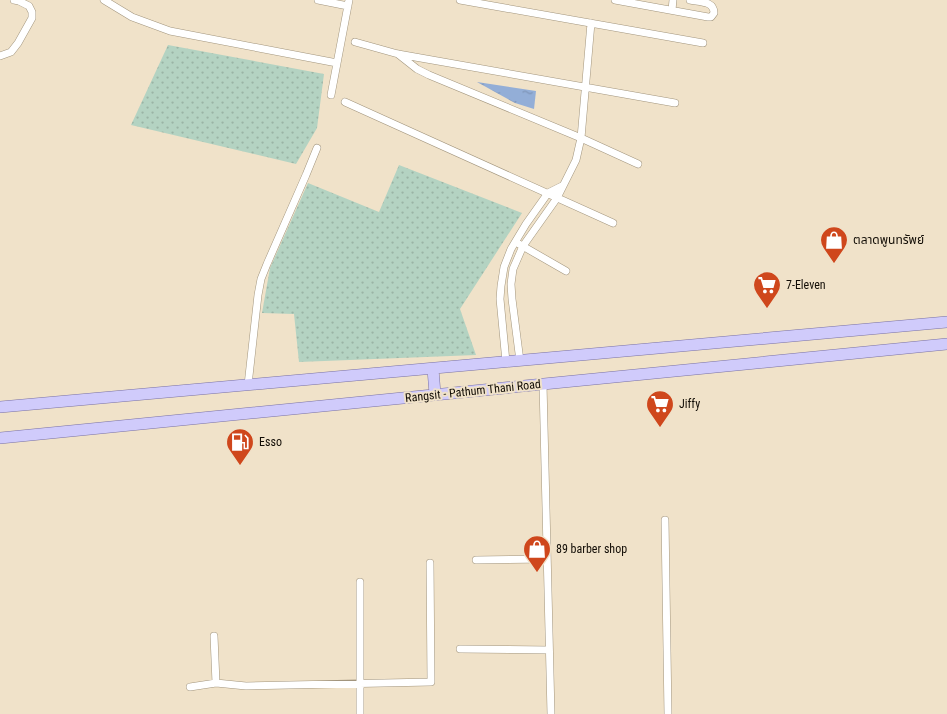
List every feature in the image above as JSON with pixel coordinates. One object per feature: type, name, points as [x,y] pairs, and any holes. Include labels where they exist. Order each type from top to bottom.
[{"type":"main road","points":[[908,326],[947,317]]},
{"type":"main road","name":"Rangsit - Pathum Thani Road","points":[[0,407],[947,322]]},
{"type":"main road","name":"Rangsit - Pathum Thani Road","points":[[0,438],[947,344]]},
{"type":"main road","points":[[908,347],[947,349]]},
{"type":"main road","points":[[433,368],[436,394]]},
{"type":"street","points":[[0,56],[12,52],[32,18],[29,6],[14,0]]},
{"type":"street","points":[[104,0],[132,17],[170,31],[337,63]]},
{"type":"street","points":[[318,0],[349,3],[331,95]]},
{"type":"street","points":[[460,0],[703,43]]},
{"type":"street","points":[[615,0],[708,17],[714,13],[712,5],[690,0]]},
{"type":"street","points":[[672,10],[673,0]]},
{"type":"street","points":[[520,361],[511,284],[513,269],[523,246],[557,198],[576,160],[580,138],[590,23]]},
{"type":"street","points":[[355,42],[398,54],[675,103]]},
{"type":"street","points":[[398,54],[417,69],[429,75],[638,164]]},
{"type":"street","points":[[345,102],[613,223]]},
{"type":"street","points":[[248,385],[261,279],[317,148]]},
{"type":"street","points":[[506,362],[501,312],[501,286],[504,267],[511,249],[548,193],[562,186]]},
{"type":"street","points":[[516,241],[566,271]]},
{"type":"street","points":[[543,384],[551,714]]},
{"type":"street","points":[[665,520],[668,714]]},
{"type":"street","points":[[476,560],[547,560]]},
{"type":"street","points":[[190,687],[216,683],[246,686],[431,682],[430,562]]},
{"type":"street","points":[[360,582],[360,714]]},
{"type":"street","points":[[214,636],[216,683]]},
{"type":"street","points":[[460,649],[549,650]]},
{"type":"green space","points":[[168,45],[324,74],[317,128],[296,164],[131,125]]},
{"type":"green space","points":[[399,165],[522,213],[460,309],[476,355],[299,362],[294,314],[262,313],[270,268],[308,183],[379,212]]},
{"type":"water","points":[[477,82],[536,91],[534,109],[515,103]]},
{"type":"place","name":"ตลาดพูนทรัพย์","points":[[834,264]]},
{"type":"place","name":"7-Eleven","points":[[767,309]]},
{"type":"place","name":"Jiffy","points":[[660,428]]},
{"type":"place","name":"Esso","points":[[240,466]]},
{"type":"place","name":"89 barber shop","points":[[537,573]]}]
